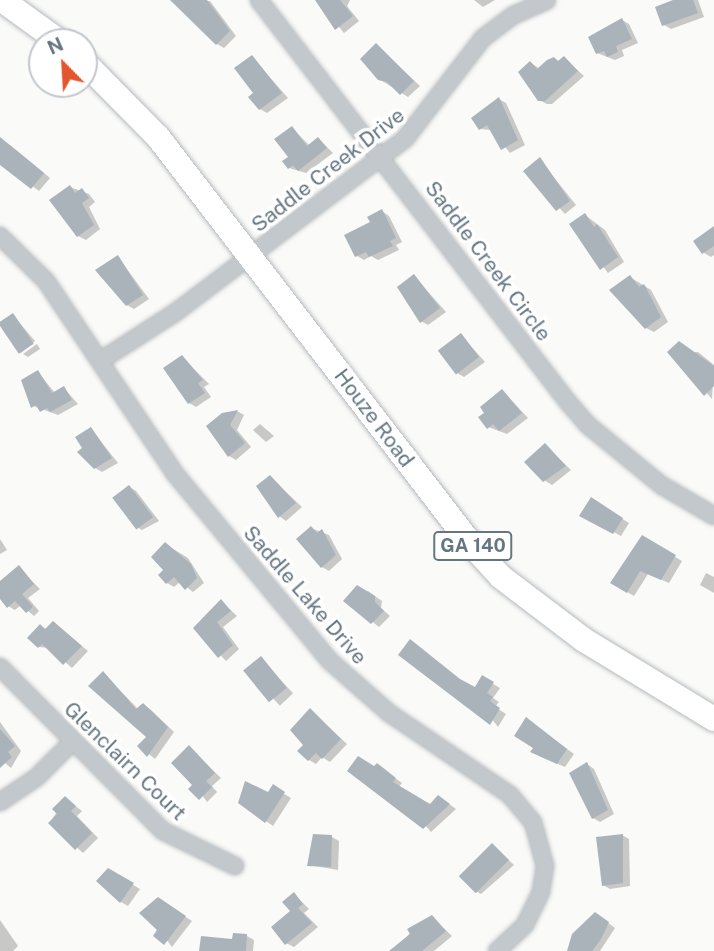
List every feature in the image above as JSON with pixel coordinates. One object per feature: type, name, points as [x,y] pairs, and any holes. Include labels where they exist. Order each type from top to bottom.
[{"type":"main road","points":[[2,0],[41,28]]},
{"type":"main road","name":"Houze Road","points":[[98,76],[158,137],[470,543],[501,577],[584,640],[714,719]]},
{"type":"street","name":"Saddle Creek Circle","points":[[259,0],[589,426],[661,485],[714,516]]},
{"type":"street","name":"Saddle Creek Drive","points":[[100,361],[251,257],[383,157],[423,121],[483,38],[514,15],[547,0]]},
{"type":"street","name":"Saddle Lake Drive","points":[[0,236],[46,281],[176,475],[330,661],[389,713],[510,795],[533,822],[545,866],[541,892],[525,925],[497,951]]},
{"type":"street","name":"Glenclairn Court","points":[[0,667],[163,831],[235,866]]},
{"type":"street","points":[[0,802],[37,777],[72,741]]},
{"type":"building","points":[[170,0],[207,0],[230,31],[216,45]]},
{"type":"building","points":[[315,0],[340,0],[353,16],[335,30]]},
{"type":"building","points":[[673,0],[693,0],[698,13],[662,26],[655,7]]},
{"type":"building","points":[[622,18],[632,39],[616,46],[618,52],[607,57],[604,51],[596,54],[588,37]]},
{"type":"building","points":[[376,43],[414,81],[400,95],[387,82],[378,80],[360,59]]},
{"type":"building","points":[[252,55],[282,93],[259,110],[248,97],[253,93],[234,68]]},
{"type":"building","points":[[564,56],[578,71],[545,101],[538,101],[518,72],[530,61],[537,69],[547,60],[554,57],[558,61]]},
{"type":"building","points":[[499,97],[518,140],[501,150],[487,125],[479,130],[471,118]]},
{"type":"building","points":[[292,126],[307,146],[318,137],[327,148],[298,171],[293,165],[288,169],[282,161],[288,157],[274,139]]},
{"type":"building","points":[[0,137],[44,173],[31,189],[0,165]]},
{"type":"building","points":[[540,157],[570,201],[556,211],[523,171]]},
{"type":"building","points":[[70,185],[75,193],[82,188],[89,198],[82,203],[94,225],[77,237],[49,200]]},
{"type":"building","points":[[382,209],[396,238],[390,241],[393,246],[369,257],[366,252],[355,257],[344,235],[370,222],[367,217]]},
{"type":"building","points":[[585,213],[594,227],[597,224],[618,257],[600,270],[569,224]]},
{"type":"building","points":[[714,226],[714,246],[702,254],[693,241]]},
{"type":"building","points":[[118,255],[143,295],[126,306],[95,270]]},
{"type":"building","points":[[414,274],[440,308],[420,323],[397,287]]},
{"type":"building","points":[[630,275],[639,287],[644,284],[661,317],[645,329],[609,290]]},
{"type":"building","points":[[13,313],[34,344],[19,354],[0,326],[0,322]]},
{"type":"building","points":[[461,333],[479,357],[456,374],[438,350]]},
{"type":"building","points":[[679,341],[714,366],[714,386],[704,396],[667,352]]},
{"type":"building","points":[[182,355],[203,380],[198,383],[205,393],[188,404],[163,368]]},
{"type":"building","points":[[38,370],[52,393],[64,386],[72,400],[50,412],[47,408],[40,412],[36,405],[31,408],[21,380]]},
{"type":"building","points":[[502,389],[522,413],[499,431],[493,424],[487,429],[478,417],[484,413],[480,407]]},
{"type":"building","points":[[238,410],[230,425],[245,443],[228,457],[206,426],[222,413]]},
{"type":"building","points":[[91,427],[112,458],[94,469],[77,452],[82,448],[75,437]]},
{"type":"building","points":[[545,443],[566,466],[543,482],[524,462]]},
{"type":"building","points":[[270,475],[296,503],[278,518],[256,486]]},
{"type":"building","points":[[129,485],[153,517],[136,530],[112,498]]},
{"type":"building","points":[[591,497],[623,518],[613,534],[579,516]]},
{"type":"building","points":[[311,526],[317,533],[322,529],[336,555],[321,568],[296,539]]},
{"type":"building","points":[[642,535],[676,555],[661,580],[640,571],[627,593],[610,583]]},
{"type":"building","points":[[165,542],[191,564],[197,578],[185,590],[174,577],[166,584],[158,575],[163,570],[151,557]]},
{"type":"building","points":[[19,565],[34,584],[22,594],[33,607],[26,613],[15,601],[7,608],[0,599],[0,581]]},
{"type":"building","points":[[357,585],[375,596],[375,602],[384,611],[371,624],[343,601]]},
{"type":"building","points":[[221,599],[231,611],[217,622],[233,645],[218,658],[193,628]]},
{"type":"building","points":[[53,621],[82,646],[63,665],[42,644],[38,648],[27,638],[40,624],[45,629]]},
{"type":"building","points":[[410,639],[460,679],[475,687],[482,675],[494,682],[487,693],[493,697],[490,701],[500,708],[490,725],[398,655]]},
{"type":"building","points":[[261,656],[287,688],[269,702],[243,670]]},
{"type":"building","points":[[103,671],[136,709],[143,703],[168,727],[147,757],[137,746],[146,737],[88,686]]},
{"type":"building","points":[[310,708],[341,739],[322,759],[316,753],[308,761],[297,751],[303,745],[290,730]]},
{"type":"building","points":[[526,717],[567,749],[557,764],[530,752],[533,748],[514,736]]},
{"type":"building","points":[[0,729],[15,746],[8,752],[12,757],[0,768]]},
{"type":"building","points":[[189,745],[215,773],[206,781],[212,787],[199,800],[188,789],[192,785],[171,763]]},
{"type":"building","points":[[358,756],[374,766],[377,763],[396,778],[393,782],[430,804],[438,795],[450,804],[423,829],[347,771]]},
{"type":"building","points":[[587,762],[608,810],[592,819],[569,773]]},
{"type":"building","points":[[245,781],[268,792],[273,784],[285,792],[265,823],[238,803]]},
{"type":"building","points":[[65,796],[76,806],[71,811],[92,833],[75,850],[48,823],[57,814],[52,809]]},
{"type":"building","points":[[313,834],[332,835],[331,867],[307,866]]},
{"type":"building","points":[[623,834],[623,883],[602,886],[596,837]]},
{"type":"building","points":[[492,843],[509,860],[476,893],[459,876]]},
{"type":"building","points":[[108,868],[134,883],[120,903],[96,881]]},
{"type":"building","points":[[294,892],[303,904],[298,908],[312,923],[285,945],[271,927],[290,911],[282,902]]},
{"type":"building","points":[[158,897],[186,916],[164,945],[153,936],[157,930],[139,913]]},
{"type":"building","points":[[595,912],[609,922],[601,939],[592,951],[567,951],[572,934]]},
{"type":"building","points":[[432,915],[446,931],[422,951],[389,951],[410,934],[407,929]]},
{"type":"building","points":[[233,933],[247,934],[246,951],[199,951],[201,936],[232,939]]}]
